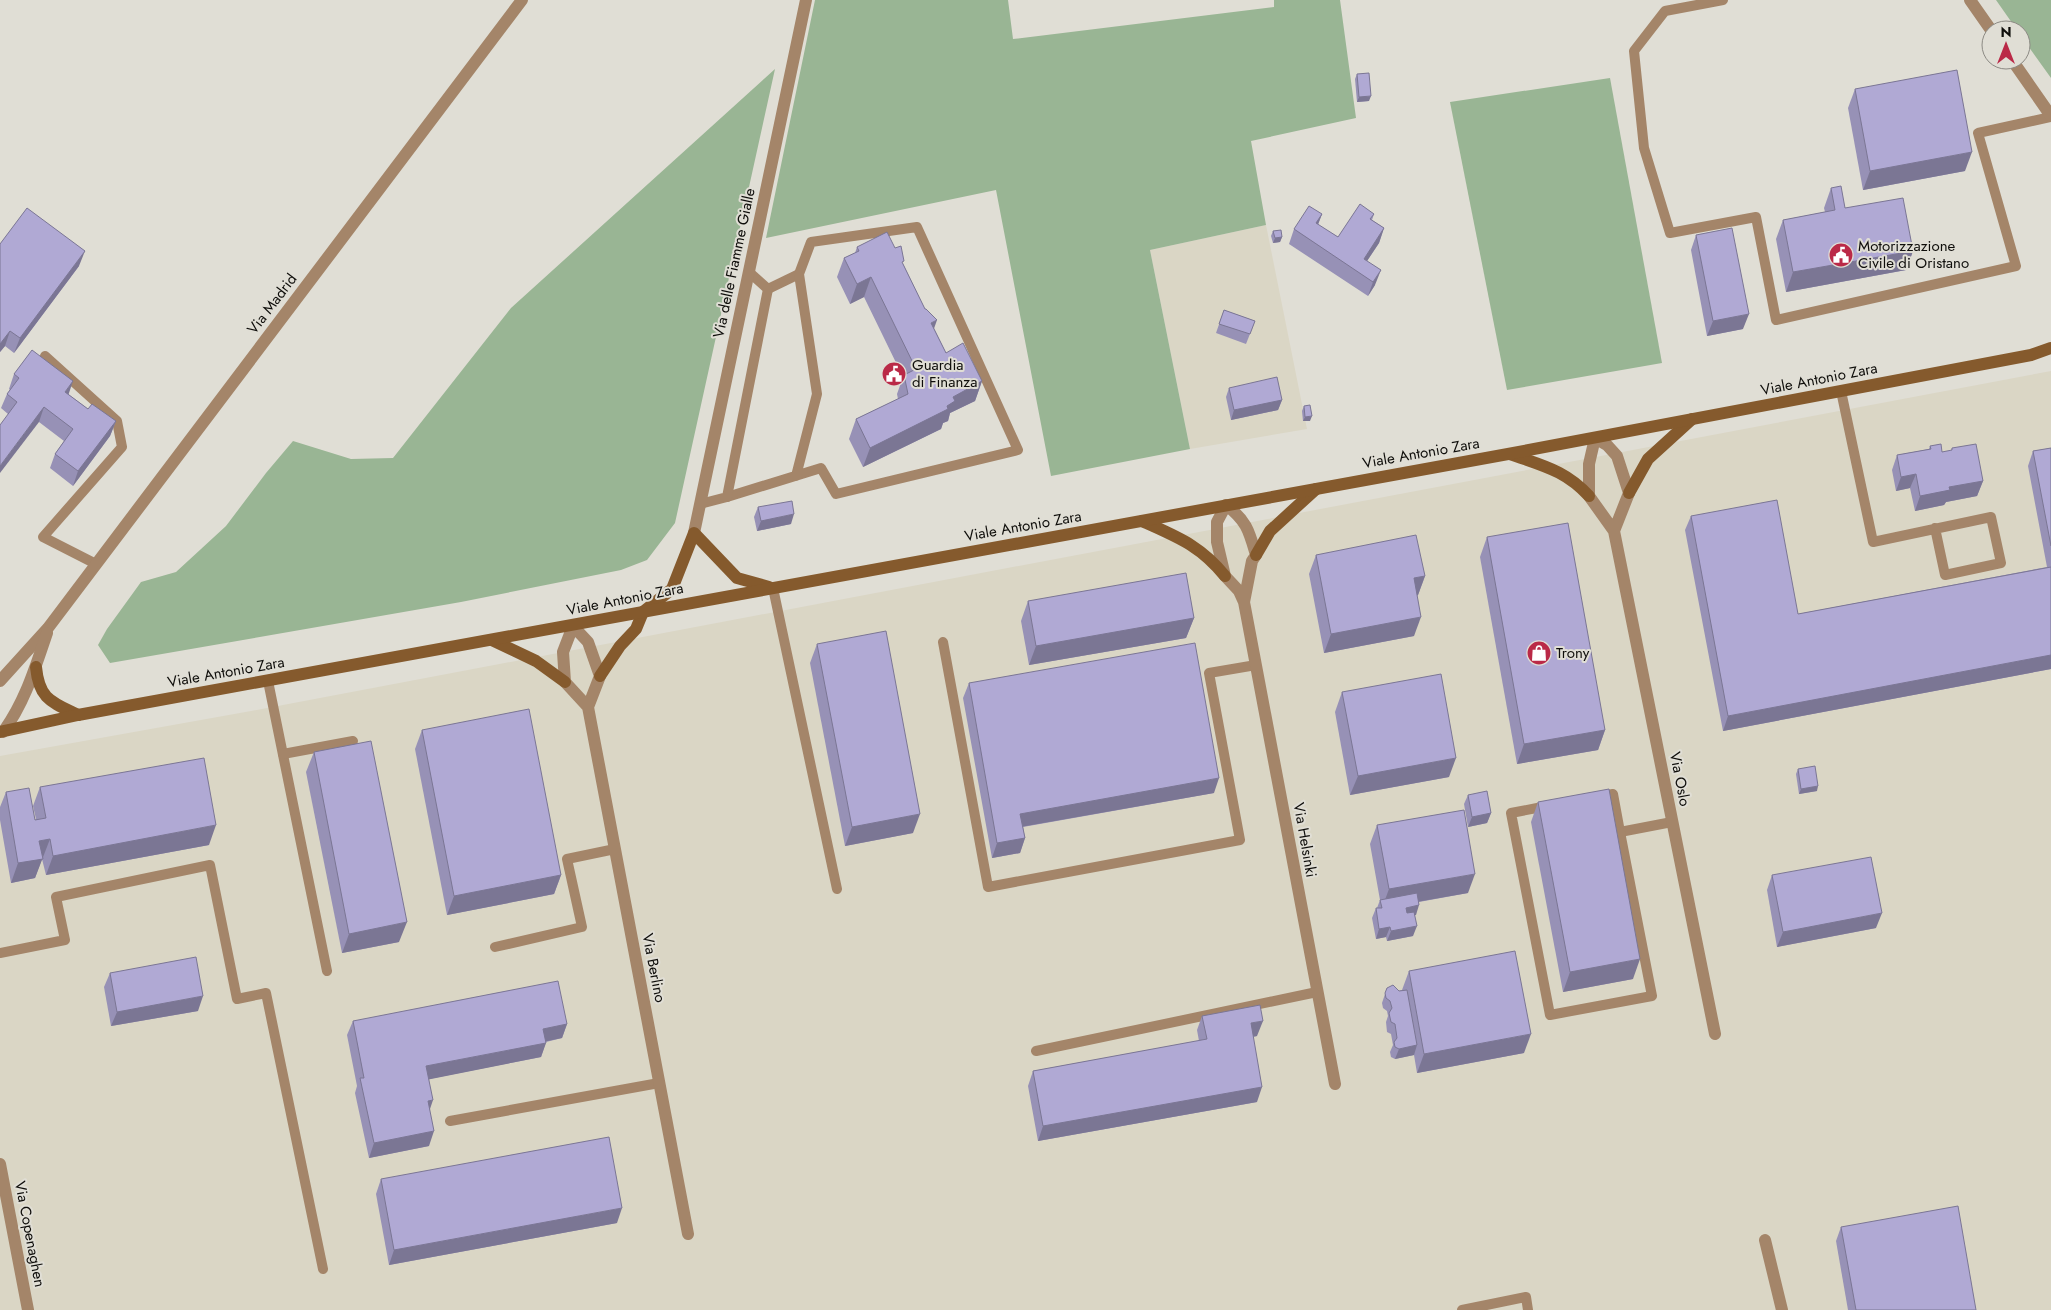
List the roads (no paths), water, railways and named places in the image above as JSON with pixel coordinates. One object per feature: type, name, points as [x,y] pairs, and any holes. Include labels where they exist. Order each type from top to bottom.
[{"type":"main road","name":"Viale Antonio Zara","points":[[1,733],[78,715],[1595,438],[2032,355],[2051,348]]},
{"type":"main road","points":[[1629,493],[1648,459],[1692,419]]},
{"type":"main road","points":[[1508,454],[1556,470],[1575,481],[1590,496]]},
{"type":"main road","points":[[1256,555],[1270,531],[1318,488]]},
{"type":"main road","points":[[1142,521],[1196,546],[1226,576]]},
{"type":"main road","points":[[600,676],[620,646],[636,629],[643,612],[672,589],[694,533],[737,578],[773,588]]},
{"type":"main road","points":[[492,640],[536,661],[565,682]]},
{"type":"main road","points":[[36,667],[38,684],[45,696],[78,715]]},
{"type":"street","name":"Via Madrid","points":[[0,681],[48,628],[522,0]]},
{"type":"street","name":"Via delle Fiamme Gialle","points":[[694,533],[806,0]]},
{"type":"street","points":[[1970,0],[1984,20]]},
{"type":"street","points":[[2019,70],[2051,117]]},
{"type":"street","points":[[1590,496],[1590,464],[1595,438],[1607,445],[1617,456],[1629,493],[1614,531]]},
{"type":"street","name":"Via Oslo","points":[[1590,496],[1614,531],[1715,1034]]},
{"type":"street","points":[[1226,505],[1240,516],[1250,534],[1256,555]]},
{"type":"street","name":"Via Helsinki","points":[[1226,505],[1217,522],[1217,542],[1226,576],[1239,591],[1244,602],[1335,1084]]},
{"type":"street","name":"Via Helsinki","points":[[1244,602],[1252,561],[1256,555]]},
{"type":"street","points":[[573,626],[588,642],[600,676],[588,707],[565,682],[563,652],[573,626]]},
{"type":"street","name":"Via Madrid","points":[[1,733],[16,714],[36,667],[48,628]]},
{"type":"street","name":"Via Berlino","points":[[588,707],[688,1234]]},
{"type":"street","name":"Via Copenaghen","points":[[0,1164],[28,1310]]},
{"type":"street","points":[[1765,1240],[1782,1310]]},
{"type":"lane","points":[[1722,0],[1665,11],[1634,51],[1644,148],[1670,233],[1756,217],[1776,320],[2016,266],[1978,133],[2051,117]]},
{"type":"lane","points":[[700,504],[727,497],[796,476],[822,468],[836,494],[1018,450],[917,228],[811,242],[799,274],[817,394],[796,476]]},
{"type":"lane","points":[[749,272],[768,289]]},
{"type":"lane","points":[[768,289],[799,274]]},
{"type":"lane","points":[[727,497],[768,289]]},
{"type":"lane","points":[[45,356],[117,421],[122,447],[43,537],[96,564]]},
{"type":"lane","points":[[1841,391],[1873,542],[1935,528],[1990,517],[2001,563],[1945,575],[1935,528]]},
{"type":"lane","points":[[773,588],[838,889]]},
{"type":"lane","points":[[943,642],[988,887],[1240,840],[1209,674],[1256,665]]},
{"type":"lane","points":[[268,681],[327,971]]},
{"type":"lane","points":[[283,754],[353,741]]},
{"type":"lane","points":[[1558,804],[1511,813],[1550,1015],[1652,996],[1613,794],[1585,799]]},
{"type":"lane","points":[[1620,832],[1672,822]]},
{"type":"lane","points":[[495,947],[582,927],[567,860],[615,849]]},
{"type":"lane","points":[[0,953],[64,940],[56,897],[210,865],[237,999],[266,993],[323,1269]]},
{"type":"lane","points":[[1036,1051],[1317,992]]},
{"type":"lane","points":[[450,1121],[659,1083]]},
{"type":"lane","points":[[1462,1310],[1526,1298],[1528,1310]]},
{"type":"place","name":"Motorizzazione Civile di Oristano","points":[[1841,255]]},
{"type":"place","name":"Guardia di Finanza","points":[[894,374]]},
{"type":"place","name":"Trony","points":[[1539,653]]}]
